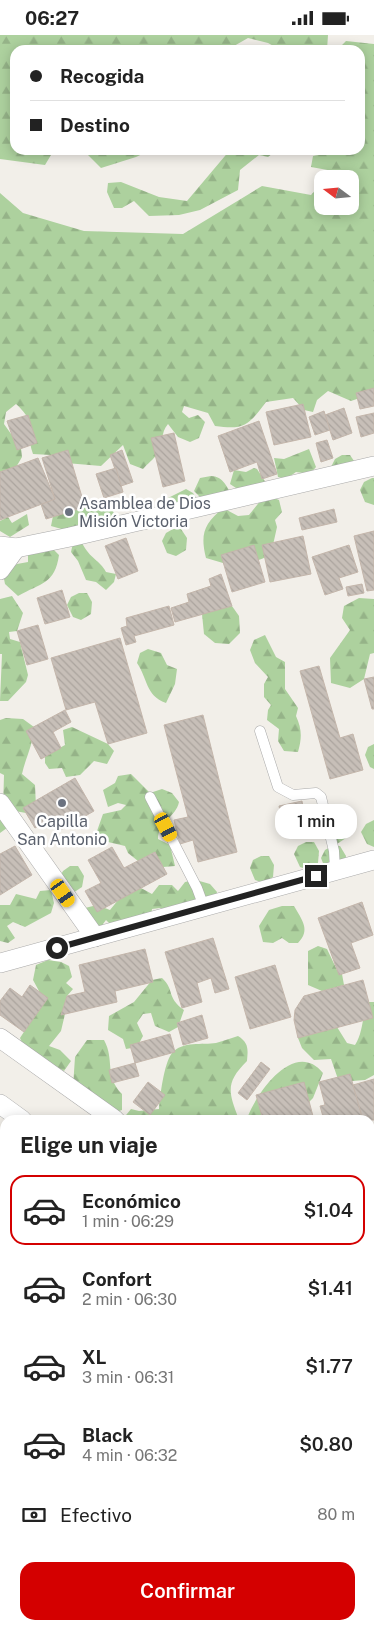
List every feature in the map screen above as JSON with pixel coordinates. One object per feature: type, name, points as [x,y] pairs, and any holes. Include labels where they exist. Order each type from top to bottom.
[{"type":"street","points":[[0,570],[8,547],[114,528],[374,466]]},
{"type":"street","points":[[0,803],[94,937]]},
{"type":"street","points":[[0,963],[374,860]]},
{"type":"street","points":[[0,1038],[108,1115]]},
{"type":"street","points":[[0,1104],[15,1115]]},
{"type":"lane","points":[[260,731],[278,787],[293,795],[316,793],[321,797],[334,851],[335,870]]},
{"type":"lane","points":[[150,797],[198,887],[204,907]]},
{"type":"green space","points":[[0,35],[328,35],[327,45],[272,45],[248,38],[236,45],[10,45],[10,155],[51,155],[45,165],[0,159]]},
{"type":"green space","points":[[346,41],[374,44],[374,393],[351,401],[328,391],[317,400],[313,412],[304,410],[293,398],[266,402],[245,425],[233,427],[215,426],[208,413],[184,406],[182,412],[189,418],[198,415],[205,422],[199,438],[190,442],[178,437],[168,424],[159,450],[143,469],[130,464],[123,445],[101,466],[66,463],[51,455],[33,454],[30,439],[30,423],[16,404],[6,412],[4,424],[21,448],[22,457],[15,469],[0,475],[0,193],[23,213],[84,231],[183,234],[262,186],[311,195],[314,192],[314,215],[359,215],[359,170],[328,170],[311,167],[313,156],[365,155],[365,45],[342,45]]},
{"type":"green space","points":[[88,155],[140,155],[136,157],[101,168]]},
{"type":"green space","points":[[226,155],[259,155],[240,170],[238,190],[200,210],[179,215],[149,216],[134,201],[122,208],[114,208],[107,192],[108,183],[121,182],[159,197],[187,201]]},
{"type":"green space","points":[[309,449],[316,467],[310,474],[296,472],[286,479],[278,477],[274,458],[284,459]]},
{"type":"green space","points":[[342,455],[350,455],[356,464],[331,467],[335,459]]},
{"type":"green space","points":[[254,468],[257,469],[268,486],[239,490],[230,484],[234,470],[246,472]]},
{"type":"green space","points":[[211,476],[222,480],[233,498],[203,500],[194,491],[200,478]]},
{"type":"green space","points":[[374,478],[374,505],[365,502],[360,490],[364,482]]},
{"type":"green space","points":[[186,489],[193,493],[197,499],[183,509],[177,502],[168,502],[168,498]]},
{"type":"green space","points":[[272,497],[279,500],[282,512],[275,520],[277,527],[271,554],[253,561],[233,558],[223,563],[206,558],[203,542],[205,530],[211,519],[223,508],[238,516],[249,515],[261,500]]},
{"type":"green space","points":[[110,504],[116,518],[65,530],[51,526],[53,516],[85,507],[96,510]]},
{"type":"green space","points":[[27,514],[29,525],[10,537],[0,531],[0,521],[8,517],[12,523]]},
{"type":"green space","points":[[173,529],[181,529],[187,538],[186,550],[176,556],[167,553],[162,541],[166,533]]},
{"type":"green space","points":[[73,543],[82,543],[88,553],[106,572],[116,574],[114,582],[106,590],[96,582],[86,580],[78,561],[71,552]]},
{"type":"green space","points":[[54,550],[59,555],[57,565],[46,581],[18,596],[5,584],[3,574],[17,564],[28,562],[28,551]]},
{"type":"green space","points":[[79,593],[87,593],[92,602],[91,614],[81,620],[73,617],[67,605],[71,597]]},
{"type":"green space","points":[[12,596],[23,613],[17,631],[9,632],[10,639],[20,642],[28,675],[26,682],[8,701],[0,701],[2,654],[0,654],[0,599]]},
{"type":"green space","points":[[359,598],[374,599],[374,653],[370,654],[364,679],[350,688],[331,683],[330,658],[350,630],[342,618],[344,606]]},
{"type":"green space","points":[[216,603],[232,606],[239,616],[240,633],[229,644],[215,643],[204,634],[202,614]]},
{"type":"green space","points":[[265,635],[276,657],[285,662],[285,689],[298,708],[296,716],[301,734],[298,752],[284,751],[278,741],[279,729],[267,720],[268,710],[271,705],[264,697],[264,684],[268,677],[255,663],[250,650],[254,640]]},
{"type":"green space","points":[[148,649],[161,653],[167,665],[177,669],[175,684],[166,703],[159,700],[150,691],[137,663],[140,653]]},
{"type":"green space","points":[[6,718],[23,719],[34,727],[22,774],[35,785],[36,807],[26,813],[4,809],[11,825],[0,833],[0,806],[3,809],[4,775],[0,773],[0,720]]},
{"type":"green space","points":[[72,727],[108,744],[114,751],[107,764],[94,761],[80,775],[66,777],[62,768],[49,769],[45,763],[45,756],[65,745],[63,730]]},
{"type":"green space","points":[[374,744],[374,769],[370,767],[365,755],[368,747]]},
{"type":"green space","points":[[131,774],[150,793],[162,789],[172,793],[179,802],[174,812],[161,828],[158,839],[170,845],[175,866],[163,867],[155,852],[138,861],[128,853],[125,846],[108,842],[97,831],[103,814],[121,810],[126,805],[118,803],[108,807],[103,790],[115,783],[118,776]]},
{"type":"green space","points":[[334,817],[342,817],[347,826],[346,838],[337,844],[328,841],[322,829],[326,821]]},
{"type":"green space","points":[[374,820],[374,847],[367,844],[361,832],[366,824]]},
{"type":"green space","points":[[306,842],[314,842],[319,851],[318,863],[309,870],[300,867],[294,854],[298,846]]},
{"type":"green space","points":[[332,846],[340,846],[346,856],[344,867],[326,871],[321,858],[325,850]]},
{"type":"green space","points":[[261,856],[269,856],[274,865],[273,877],[264,883],[255,880],[250,868],[253,860]]},
{"type":"green space","points":[[70,866],[78,866],[84,876],[82,887],[73,893],[59,878],[63,871]]},
{"type":"green space","points":[[196,880],[210,884],[217,892],[215,901],[170,913],[160,908],[152,909],[151,918],[110,924],[106,920],[97,932],[81,909],[97,905],[110,910],[127,889],[141,888],[152,894],[159,885],[172,885],[178,891],[185,882]]},
{"type":"green space","points":[[51,890],[54,903],[51,913],[25,927],[13,922],[7,926],[15,938],[8,943],[0,941],[0,905],[10,905],[16,894],[36,899],[40,891]]},
{"type":"green space","points":[[282,906],[294,906],[305,929],[302,938],[298,943],[289,943],[282,938],[273,943],[263,942],[259,926],[269,910]]},
{"type":"green space","points":[[318,946],[327,949],[337,970],[342,974],[344,985],[322,991],[308,985],[308,951]]},
{"type":"green space","points":[[48,960],[61,962],[69,966],[72,977],[66,983],[73,989],[67,996],[62,1014],[65,1014],[61,1031],[49,1046],[60,1050],[71,1061],[64,1071],[26,1051],[20,1038],[31,1021],[39,991],[33,980],[36,965]]},
{"type":"green space","points":[[162,978],[166,982],[175,1001],[184,1010],[178,1027],[169,1032],[155,1026],[151,1013],[143,1014],[137,1023],[143,1036],[137,1047],[126,1049],[123,1039],[108,1030],[109,1016],[134,1002],[152,980]]},
{"type":"green space","points":[[369,1002],[374,1002],[374,1075],[365,1080],[339,1082],[331,1059],[314,1060],[302,1048],[298,1038],[337,1027],[347,1043],[355,1045]]},
{"type":"green space","points":[[238,1036],[247,1047],[247,1061],[235,1075],[231,1087],[232,1100],[237,1115],[126,1115],[131,1109],[139,1111],[159,1109],[167,1064],[176,1049],[193,1044],[216,1043]]},
{"type":"green space","points":[[87,1040],[104,1040],[109,1054],[113,1081],[122,1094],[122,1110],[111,1114],[73,1087],[75,1057]]},
{"type":"green space","points":[[301,1062],[312,1064],[323,1073],[313,1098],[307,1104],[283,1100],[268,1115],[248,1115],[269,1082],[290,1065]]},
{"type":"building","points":[[374,388],[374,406],[360,409],[356,393]]},
{"type":"building","points":[[303,404],[311,437],[274,445],[266,412]]},
{"type":"building","points":[[344,408],[352,433],[333,440],[325,415]]},
{"type":"building","points":[[324,411],[330,430],[315,435],[309,417]]},
{"type":"building","points":[[374,413],[374,433],[361,437],[356,417]]},
{"type":"building","points":[[28,415],[37,443],[17,450],[7,421]]},
{"type":"building","points":[[259,421],[277,474],[262,479],[257,462],[230,472],[218,436]]},
{"type":"building","points":[[174,433],[185,481],[163,487],[151,438]]},
{"type":"building","points":[[327,440],[333,458],[321,462],[316,443]]},
{"type":"building","points":[[68,450],[85,507],[46,519],[41,504],[55,499],[42,458]]},
{"type":"building","points":[[122,450],[133,482],[121,486],[110,455]]},
{"type":"building","points":[[38,458],[55,499],[0,520],[0,472]]},
{"type":"building","points":[[116,468],[123,492],[104,498],[96,474]]},
{"type":"building","points":[[334,509],[337,522],[302,530],[299,518]]},
{"type":"building","points":[[374,531],[374,590],[367,591],[354,536]]},
{"type":"building","points":[[303,536],[311,574],[270,582],[262,545]]},
{"type":"building","points":[[126,538],[138,571],[118,579],[105,546]]},
{"type":"building","points":[[254,545],[265,582],[232,592],[221,555]]},
{"type":"building","points":[[349,545],[358,572],[339,578],[343,589],[325,595],[312,557]]},
{"type":"building","points":[[221,574],[232,606],[175,622],[171,608],[189,602],[187,594],[211,586],[209,579]]},
{"type":"building","points":[[362,584],[364,593],[348,596],[346,587]]},
{"type":"building","points":[[62,590],[70,617],[45,624],[37,598]]},
{"type":"building","points":[[169,606],[174,625],[134,636],[136,642],[126,645],[121,628],[127,626],[126,618]]},
{"type":"building","points":[[38,625],[48,659],[27,665],[17,631]]},
{"type":"building","points":[[120,638],[147,733],[108,744],[95,702],[66,710],[51,658]]},
{"type":"building","points":[[319,666],[340,738],[353,734],[363,770],[330,779],[300,671]]},
{"type":"building","points":[[374,677],[374,709],[372,709],[364,679]]},
{"type":"building","points":[[65,710],[71,722],[53,732],[61,748],[41,759],[26,731]]},
{"type":"building","points":[[203,715],[237,852],[198,862],[193,840],[180,844],[174,820],[188,817],[164,725]]},
{"type":"building","points":[[75,778],[94,811],[59,831],[52,818],[35,828],[23,808]]},
{"type":"building","points":[[302,801],[308,832],[285,836],[279,806]]},
{"type":"building","points":[[15,846],[32,875],[0,895],[0,854]]},
{"type":"building","points":[[112,847],[124,868],[155,852],[167,874],[97,912],[85,891],[101,883],[88,860]]},
{"type":"building","points":[[362,902],[373,935],[351,943],[360,968],[339,975],[318,918]]},
{"type":"building","points":[[213,938],[229,989],[215,993],[211,978],[197,983],[202,1002],[182,1008],[165,952]]},
{"type":"building","points":[[145,949],[153,982],[115,991],[117,1002],[61,1015],[67,996],[85,992],[79,965]]},
{"type":"building","points":[[275,965],[291,1017],[250,1029],[235,977]]},
{"type":"building","points":[[363,980],[373,1018],[298,1038],[294,1020],[295,1010],[304,996]]},
{"type":"building","points":[[30,985],[48,998],[24,1032],[0,1015],[0,1001],[10,988],[22,997]]},
{"type":"building","points":[[202,1015],[208,1038],[183,1045],[177,1023]]},
{"type":"building","points":[[170,1034],[175,1052],[135,1063],[130,1045]]},
{"type":"building","points":[[261,1062],[270,1069],[247,1100],[238,1093]]},
{"type":"building","points":[[135,1063],[139,1076],[112,1083],[109,1070]]},
{"type":"building","points":[[350,1074],[362,1115],[323,1115],[320,1106],[325,1105],[319,1082]]},
{"type":"building","points":[[374,1079],[374,1115],[362,1115],[353,1085]]},
{"type":"building","points":[[148,1082],[165,1095],[150,1115],[133,1102]]},
{"type":"building","points":[[304,1082],[313,1115],[262,1115],[256,1095]]},
{"type":"place","name":"Asamblea de Dios Misión Victoria","points":[[69,512]]},
{"type":"place","name":"Capilla San Antonio","points":[[62,803]]},
{"type":"route","points":[[57,948],[316,876]]}]
